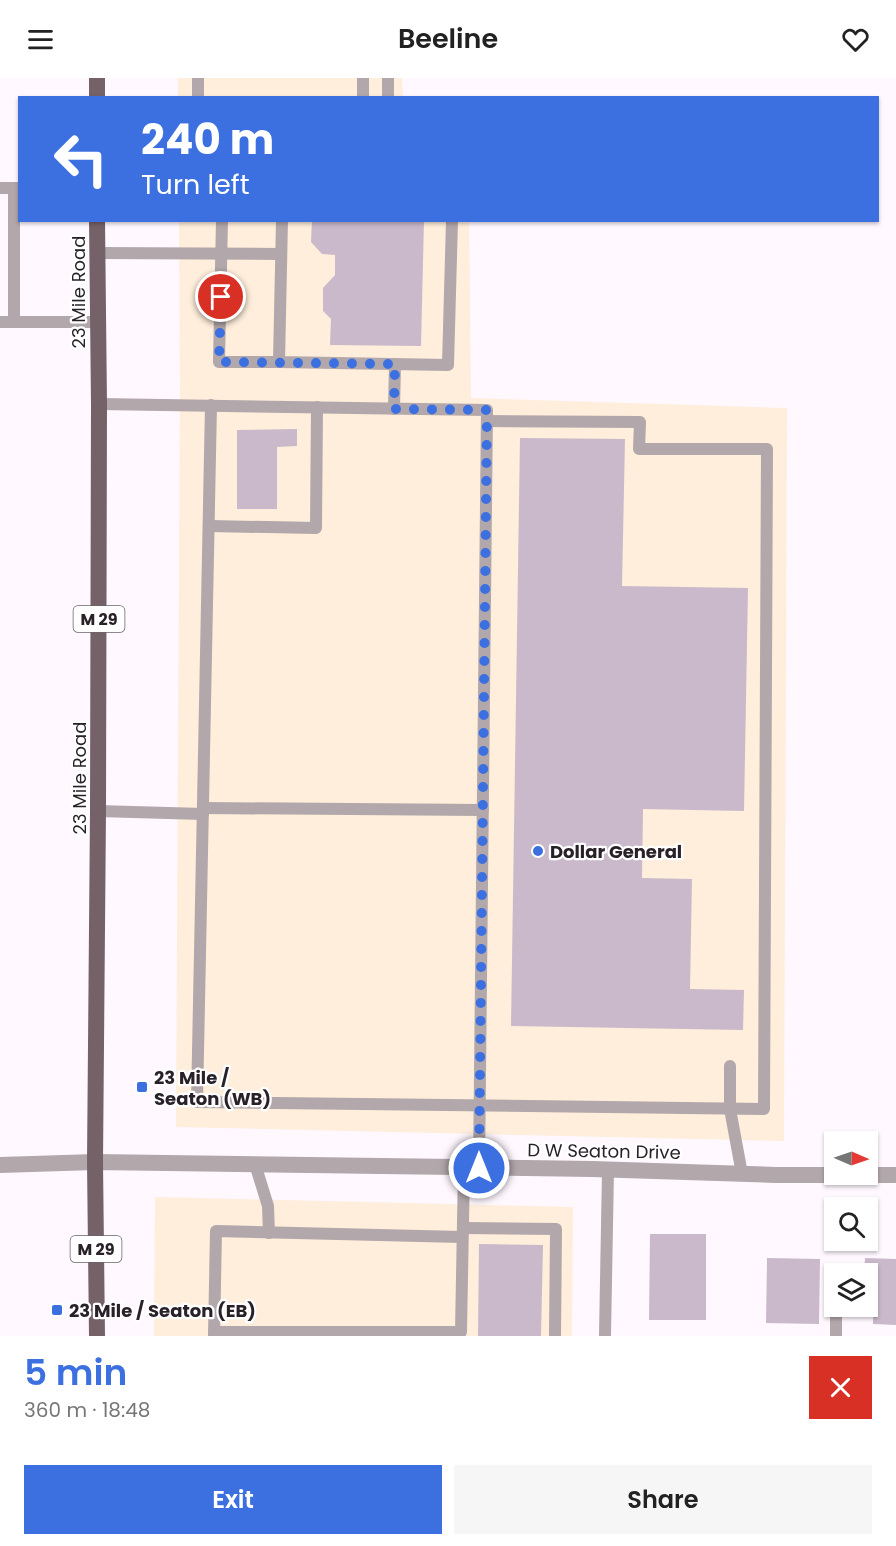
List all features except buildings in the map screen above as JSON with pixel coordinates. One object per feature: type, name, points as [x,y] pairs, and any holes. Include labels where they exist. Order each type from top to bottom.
[{"type":"main road","points":[[97,78],[97,96]]},
{"type":"main road","name":"23 Mile Road","points":[[97,222],[99,404],[95,1162],[97,1336]]},
{"type":"street","name":"D W Seaton Drive","points":[[0,1165],[95,1162],[896,1175]]},
{"type":"lane","points":[[198,78],[198,96]]},
{"type":"lane","points":[[363,78],[363,96]]},
{"type":"lane","points":[[388,78],[388,96]]},
{"type":"lane","points":[[0,188],[17,188],[14,322]]},
{"type":"lane","points":[[222,222],[219,362],[448,365],[452,222]]},
{"type":"lane","points":[[279,362],[282,222]]},
{"type":"lane","points":[[97,254],[281,254]]},
{"type":"lane","points":[[0,322],[98,322]]},
{"type":"lane","points":[[394,409],[395,364]]},
{"type":"lane","points":[[99,404],[487,410],[480,1106],[463,1233],[461,1332],[214,1334],[216,1231],[463,1233],[556,1229],[555,1336]]},
{"type":"lane","points":[[211,405],[197,1102],[764,1109],[767,449],[639,449],[640,422],[487,421]]},
{"type":"lane","points":[[209,526],[316,528],[317,407]]},
{"type":"lane","points":[[98,811],[483,810]]},
{"type":"lane","points":[[730,1066],[730,1109],[742,1174]]},
{"type":"lane","points":[[255,1164],[268,1206],[269,1233]]},
{"type":"lane","points":[[605,1336],[608,1170]]},
{"type":"lane","points":[[836,1317],[836,1336]]},
{"type":"shaded area","points":[[178,78],[402,78],[403,96],[178,96]]},
{"type":"shaded area","points":[[179,222],[469,222],[471,398],[787,408],[784,1141],[176,1127]]},
{"type":"shaded area","points":[[155,1197],[573,1207],[572,1336],[154,1336]]},
{"type":"place","name":"Dollar General","points":[[538,851]]},
{"type":"place","name":"23 Mile / Seaton (WB)","points":[[142,1087]]},
{"type":"place","name":"23 Mile / Seaton (EB)","points":[[57,1310]]},
{"type":"route","points":[[221,297],[219,362],[395,364],[394,409],[487,410],[479,1168]]}]
